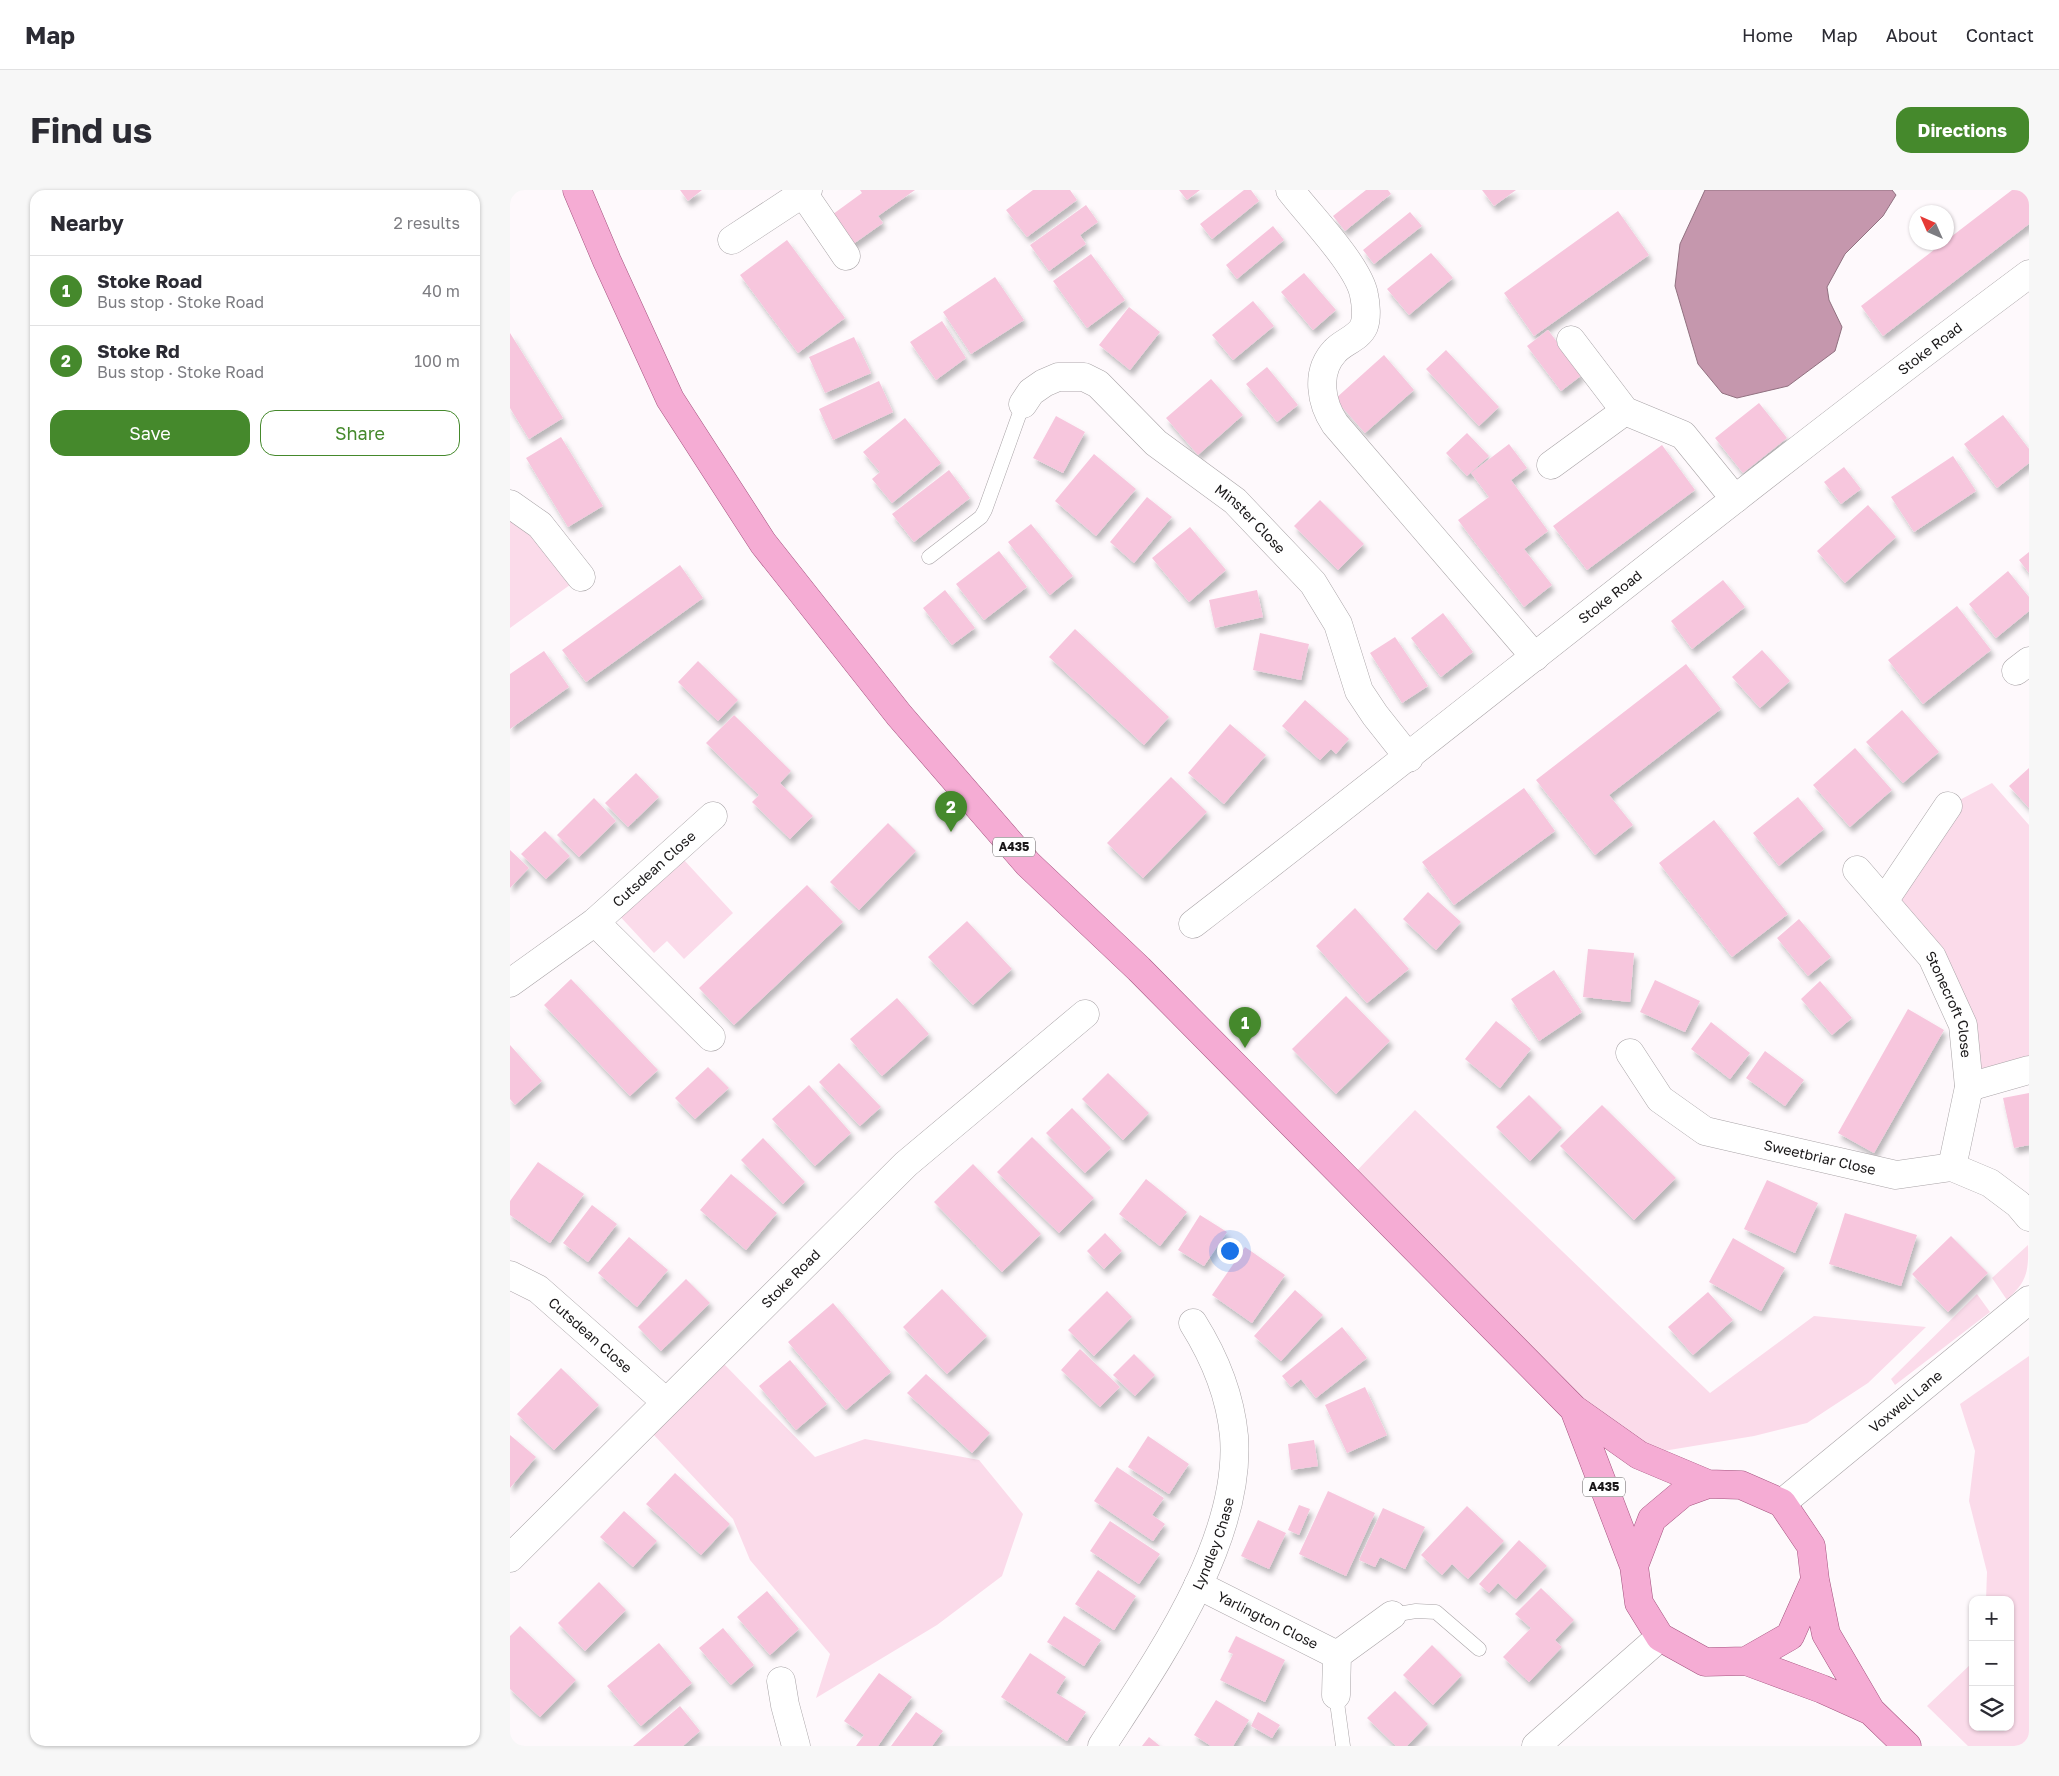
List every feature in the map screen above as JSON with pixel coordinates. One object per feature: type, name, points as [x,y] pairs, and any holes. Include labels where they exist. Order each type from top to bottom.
[{"type":"main road","name":"A435","points":[[578,190],[607,261],[670,400],[762,543],[899,714],[1028,864],[1139,969],[1574,1409],[1639,1455],[1708,1484]]},
{"type":"main road","name":"A435","points":[[1574,1409],[1634,1566]]},
{"type":"main road","points":[[1871,1711],[1822,1689],[1746,1661],[1705,1662],[1660,1637],[1639,1604],[1634,1566],[1652,1519],[1683,1493],[1708,1484],[1741,1484],[1782,1503],[1811,1546],[1815,1580],[1826,1634],[1871,1711],[1907,1746]]},
{"type":"main road","points":[[1746,1661],[1790,1636],[1815,1580]]},
{"type":"street","points":[[1290,190],[1355,272],[1364,295],[1364,326],[1358,334],[1335,350],[1324,372],[1322,396],[1327,412],[1535,657]]},
{"type":"street","points":[[732,240],[805,192],[846,256]]},
{"type":"street","name":"Stoke Road","points":[[1193,924],[1408,758],[1735,499],[2029,274]]},
{"type":"street","points":[[1571,340],[1625,411],[1683,435],[1735,499]]},
{"type":"street","name":"Minster Close","points":[[1023,404],[1031,392],[1044,383],[1064,376],[1084,377],[1098,384],[1156,443],[1235,501],[1313,583],[1338,624],[1359,691],[1408,758]]},
{"type":"street","points":[[1551,465],[1625,411]]},
{"type":"street","points":[[510,504],[540,525],[581,577]]},
{"type":"street","points":[[1884,901],[1948,806]]},
{"type":"street","name":"Cutsdean Close","points":[[510,983],[595,922],[712,816]]},
{"type":"street","name":"Stonecroft Close","points":[[1857,870],[1932,957],[1963,1024],[1969,1087],[1952,1167]]},
{"type":"street","points":[[595,922],[711,1037]]},
{"type":"street","name":"Stoke Road","points":[[510,1558],[906,1164],[1085,1014]]},
{"type":"street","name":"Sweetbriar Close","points":[[1630,1053],[1660,1099],[1705,1131],[1896,1175],[1952,1167]]},
{"type":"street","points":[[1969,1087],[2029,1070]]},
{"type":"street","points":[[1952,1167],[1990,1184],[2018,1204],[2029,1217]]},
{"type":"street","name":"Cutsdean Close","points":[[510,1275],[538,1289],[666,1402]]},
{"type":"street","name":"Voxwell Lane","points":[[1782,1503],[2029,1300]]},
{"type":"street","name":"Lyndley Chase","points":[[1102,1746],[1159,1658],[1198,1585],[1222,1526],[1230,1497],[1234,1467],[1234,1436],[1230,1406],[1221,1377],[1209,1349],[1193,1323]]},
{"type":"street","name":"Yarlington Close","points":[[1198,1585],[1337,1655]]},
{"type":"street","points":[[1336,1695],[1337,1655],[1392,1615]]},
{"type":"street","points":[[1536,1746],[1660,1637]]},
{"type":"street","points":[[781,1681],[784,1705],[796,1746]]},
{"type":"lane","points":[[929,556],[981,517],[1023,404]]},
{"type":"lane","points":[[1392,1615],[1416,1611],[1436,1612],[1479,1649]]},
{"type":"lane","points":[[1336,1695],[1343,1746]]},
{"type":"shaded area","points":[[1705,190],[1892,190],[1896,195],[1883,216],[1845,254],[1827,287],[1829,300],[1842,327],[1835,351],[1788,386],[1737,398],[1722,393],[1698,364],[1675,286],[1680,244]]},
{"type":"shaded area","points":[[510,504],[581,577],[510,628]]},
{"type":"shaded area","points":[[1992,783],[2029,825],[2029,1070],[1969,1087],[1963,1025],[1884,901],[1948,806]]},
{"type":"shaded area","points":[[684,860],[733,913],[684,959],[667,941],[654,953],[615,911],[657,871],[665,878]]},
{"type":"shaded area","points":[[1415,1110],[1710,1393],[1814,1316],[1926,1327],[1868,1383],[1807,1423],[1754,1436],[1639,1455],[1348,1180]]},
{"type":"shaded area","points":[[2028,1245],[2028,1263],[2025,1276],[2018,1288],[2007,1300],[1992,1278]]},
{"type":"shaded area","points":[[1977,1294],[1990,1312],[1895,1385],[1891,1379]]},
{"type":"shaded area","points":[[2029,1356],[2029,1746],[1968,1746],[1927,1706],[1969,1666],[1969,1731],[2014,1731],[2014,1596],[1986,1596],[1987,1572],[1969,1501],[1975,1451],[1960,1404]]},
{"type":"shaded area","points":[[724,1364],[815,1457],[865,1439],[979,1460],[1023,1514],[1002,1576],[937,1625],[816,1698],[830,1654],[750,1560],[733,1519],[653,1434]]},
{"type":"building","points":[[680,190],[702,190],[688,201]]},
{"type":"building","points":[[860,190],[915,190],[878,216],[883,223],[849,247],[829,217],[862,193]]},
{"type":"building","points":[[1033,190],[1070,190],[1077,200],[1027,237],[1006,210]]},
{"type":"building","points":[[1179,190],[1200,190],[1187,200]]},
{"type":"building","points":[[1244,190],[1251,190],[1259,201],[1212,239],[1200,224]]},
{"type":"building","points":[[1366,190],[1388,190],[1391,194],[1345,231],[1333,216]]},
{"type":"building","points":[[1482,190],[1516,190],[1494,206]]},
{"type":"building","points":[[2012,190],[2029,190],[2029,224],[1883,336],[1861,306],[1934,250],[1954,250],[1954,235]]},
{"type":"building","points":[[1086,205],[1098,222],[1080,235],[1086,244],[1049,271],[1030,245]]},
{"type":"building","points":[[1618,211],[1649,255],[1534,336],[1504,293]]},
{"type":"building","points":[[1410,212],[1422,226],[1374,264],[1363,250]]},
{"type":"building","points":[[1273,226],[1284,240],[1237,279],[1226,265]]},
{"type":"building","points":[[787,240],[845,318],[798,353],[740,275]]},
{"type":"building","points":[[1431,253],[1453,278],[1409,315],[1387,289]]},
{"type":"building","points":[[1091,254],[1125,300],[1087,328],[1053,281]]},
{"type":"building","points":[[1304,273],[1336,310],[1313,330],[1281,292]]},
{"type":"building","points":[[995,277],[1024,320],[971,354],[943,312]]},
{"type":"building","points":[[1253,301],[1274,326],[1233,360],[1212,335]]},
{"type":"building","points":[[1129,307],[1160,332],[1130,370],[1099,345]]},
{"type":"building","points":[[942,321],[966,358],[936,380],[910,342]]},
{"type":"building","points":[[1548,330],[1582,375],[1561,391],[1527,346]]},
{"type":"building","points":[[510,333],[563,418],[529,439],[510,408]]},
{"type":"building","points":[[854,337],[871,373],[825,393],[809,357]]},
{"type":"building","points":[[1446,350],[1499,407],[1479,426],[1426,369]]},
{"type":"building","points":[[1384,355],[1414,390],[1365,433],[1335,399]]},
{"type":"building","points":[[1267,367],[1298,405],[1277,422],[1246,384]]},
{"type":"building","points":[[1211,379],[1243,415],[1198,455],[1166,418]]},
{"type":"building","points":[[879,381],[893,412],[833,440],[819,409]]},
{"type":"building","points":[[1759,403],[1787,438],[1743,473],[1715,438]]},
{"type":"building","points":[[2003,415],[2029,449],[2029,463],[1997,488],[1964,444]]},
{"type":"building","points":[[1056,416],[1085,432],[1063,473],[1033,458]]},
{"type":"building","points":[[905,418],[941,463],[892,503],[872,479],[880,472],[863,452]]},
{"type":"building","points":[[1467,433],[1489,456],[1467,476],[1446,453]]},
{"type":"building","points":[[561,437],[603,506],[568,527],[526,458]]},
{"type":"building","points":[[1509,444],[1527,468],[1511,480],[1548,531],[1524,549],[1552,585],[1524,607],[1458,520],[1489,497],[1471,473]]},
{"type":"building","points":[[1662,445],[1695,490],[1587,570],[1553,526]]},
{"type":"building","points":[[1094,454],[1136,489],[1096,536],[1055,501]]},
{"type":"building","points":[[1953,456],[1976,491],[1914,532],[1891,497]]},
{"type":"building","points":[[1844,467],[1861,489],[1841,504],[1824,482]]},
{"type":"building","points":[[949,470],[970,498],[914,542],[892,514]]},
{"type":"building","points":[[1147,497],[1172,517],[1134,563],[1110,542]]},
{"type":"building","points":[[1320,500],[1364,544],[1338,570],[1294,526]]},
{"type":"building","points":[[1868,505],[1896,537],[1845,583],[1817,551]]},
{"type":"building","points":[[1031,524],[1073,576],[1050,595],[1008,542]]},
{"type":"building","points":[[1190,527],[1226,570],[1189,602],[1152,558]]},
{"type":"building","points":[[999,551],[1027,587],[984,620],[956,584]]},
{"type":"building","points":[[2029,552],[2029,573],[2019,560]]},
{"type":"building","points":[[680,565],[703,598],[586,682],[562,650]]},
{"type":"building","points":[[2008,571],[2029,597],[2029,611],[1996,638],[1969,604]]},
{"type":"building","points":[[1723,580],[1745,607],[1692,649],[1671,621]]},
{"type":"building","points":[[945,590],[975,628],[952,645],[923,608]]},
{"type":"building","points":[[1257,590],[1263,617],[1215,628],[1209,600]]},
{"type":"building","points":[[1957,606],[1991,650],[1923,704],[1888,660]]},
{"type":"building","points":[[1443,613],[1473,652],[1441,677],[1411,638]]},
{"type":"building","points":[[1075,629],[1169,717],[1144,745],[1049,657]]},
{"type":"building","points":[[1260,633],[1309,644],[1301,680],[1253,670]]},
{"type":"building","points":[[1395,637],[1428,686],[1402,703],[1370,653]]},
{"type":"building","points":[[1762,650],[1790,681],[1760,708],[1732,677]]},
{"type":"building","points":[[544,651],[569,687],[510,729],[510,674]]},
{"type":"building","points":[[698,661],[738,700],[718,721],[678,682]]},
{"type":"building","points":[[1686,664],[1721,709],[1609,795],[1633,825],[1595,855],[1536,780]]},
{"type":"building","points":[[1305,700],[1349,739],[1336,754],[1331,749],[1320,760],[1282,726]]},
{"type":"building","points":[[1902,710],[1939,752],[1903,783],[1866,742]]},
{"type":"building","points":[[734,715],[791,771],[780,783],[813,816],[790,839],[752,802],[759,795],[706,743]]},
{"type":"building","points":[[1230,724],[1266,755],[1224,804],[1188,773]]},
{"type":"building","points":[[1855,748],[1892,790],[1850,827],[1813,785]]},
{"type":"building","points":[[2029,768],[2029,808],[2009,786]]},
{"type":"building","points":[[636,773],[659,797],[628,827],[605,803]]},
{"type":"building","points":[[1171,777],[1207,812],[1143,878],[1107,843]]},
{"type":"building","points":[[1524,788],[1555,831],[1454,905],[1422,862]]},
{"type":"building","points":[[1798,797],[1824,829],[1779,866],[1753,833]]},
{"type":"building","points":[[594,798],[616,821],[579,857],[557,835]]},
{"type":"building","points":[[1714,820],[1788,914],[1732,957],[1659,863]]},
{"type":"building","points":[[888,823],[916,851],[859,910],[830,882]]},
{"type":"building","points":[[545,831],[570,856],[546,879],[521,854]]},
{"type":"building","points":[[510,850],[529,868],[510,888]]},
{"type":"building","points":[[807,885],[843,922],[734,1025],[699,988]]},
{"type":"building","points":[[1428,892],[1461,922],[1436,950],[1403,919]]},
{"type":"building","points":[[1355,908],[1409,969],[1367,1003],[1316,946]]},
{"type":"building","points":[[1799,919],[1831,957],[1808,976],[1777,938]]},
{"type":"building","points":[[967,921],[1012,969],[973,1005],[928,957]]},
{"type":"building","points":[[1588,949],[1634,953],[1630,1002],[1583,997]]},
{"type":"building","points":[[1554,970],[1582,1012],[1539,1041],[1511,999]]},
{"type":"building","points":[[571,979],[658,1070],[630,1096],[544,1005]]},
{"type":"building","points":[[1655,980],[1700,1001],[1685,1032],[1640,1012]]},
{"type":"building","points":[[1820,981],[1852,1018],[1832,1035],[1801,999]]},
{"type":"building","points":[[1346,996],[1390,1041],[1336,1094],[1292,1049]]},
{"type":"building","points":[[897,998],[929,1034],[882,1076],[850,1039]]},
{"type":"building","points":[[1908,1009],[1944,1030],[1874,1153],[1838,1133]]},
{"type":"building","points":[[1496,1021],[1531,1049],[1500,1088],[1465,1059]]},
{"type":"building","points":[[1711,1022],[1750,1053],[1730,1079],[1691,1049]]},
{"type":"building","points":[[510,1045],[542,1081],[515,1105],[510,1099]]},
{"type":"building","points":[[1765,1051],[1804,1080],[1785,1106],[1746,1078]]},
{"type":"building","points":[[839,1063],[881,1107],[860,1126],[819,1082]]},
{"type":"building","points":[[708,1067],[729,1088],[695,1119],[675,1098]]},
{"type":"building","points":[[1108,1073],[1149,1113],[1123,1140],[1082,1099]]},
{"type":"building","points":[[809,1085],[851,1133],[815,1166],[772,1119]]},
{"type":"building","points":[[2029,1093],[2029,1145],[2014,1148],[2003,1098]]},
{"type":"building","points":[[1529,1095],[1562,1128],[1530,1161],[1496,1127]]},
{"type":"building","points":[[1602,1105],[1676,1178],[1634,1220],[1560,1146]]},
{"type":"building","points":[[1072,1108],[1111,1148],[1085,1173],[1046,1133]]},
{"type":"building","points":[[1032,1137],[1094,1198],[1059,1233],[997,1172]]},
{"type":"building","points":[[763,1138],[805,1182],[783,1204],[741,1160]]},
{"type":"building","points":[[538,1162],[584,1194],[550,1243],[510,1215],[510,1201]]},
{"type":"building","points":[[973,1164],[1041,1234],[1002,1272],[934,1202]]},
{"type":"building","points":[[731,1174],[777,1213],[746,1250],[700,1210]]},
{"type":"building","points":[[1146,1179],[1187,1212],[1160,1246],[1119,1214]]},
{"type":"building","points":[[1767,1180],[1818,1203],[1795,1253],[1744,1229]]},
{"type":"building","points":[[592,1205],[617,1224],[588,1262],[563,1243]]},
{"type":"building","points":[[1845,1213],[1917,1235],[1901,1286],[1829,1264]]},
{"type":"building","points":[[1200,1215],[1227,1232],[1204,1266],[1178,1250]]},
{"type":"building","points":[[1105,1233],[1122,1251],[1104,1269],[1087,1251]]},
{"type":"building","points":[[1951,1236],[1988,1273],[1948,1312],[1912,1274]]},
{"type":"building","points":[[629,1237],[668,1270],[637,1307],[598,1273]]},
{"type":"building","points":[[1733,1238],[1785,1268],[1761,1311],[1709,1282]]},
{"type":"building","points":[[1245,1247],[1285,1275],[1252,1323],[1212,1295]]},
{"type":"building","points":[[686,1279],[710,1303],[661,1351],[638,1327]]},
{"type":"building","points":[[942,1289],[987,1336],[947,1374],[903,1327]]},
{"type":"building","points":[[1295,1290],[1323,1315],[1281,1361],[1254,1336]]},
{"type":"building","points":[[1107,1291],[1132,1317],[1094,1356],[1068,1330]]},
{"type":"building","points":[[1708,1292],[1733,1320],[1693,1355],[1668,1327]]},
{"type":"building","points":[[833,1303],[891,1372],[846,1410],[788,1342]]},
{"type":"building","points":[[1342,1327],[1367,1358],[1316,1398],[1301,1379],[1291,1387],[1282,1376]]},
{"type":"building","points":[[1080,1349],[1120,1387],[1100,1407],[1061,1370]]},
{"type":"building","points":[[1134,1354],[1155,1375],[1135,1396],[1113,1375]]},
{"type":"building","points":[[790,1360],[827,1404],[796,1430],[759,1386]]},
{"type":"building","points":[[561,1368],[599,1405],[554,1450],[517,1414]]},
{"type":"building","points":[[926,1374],[990,1433],[972,1453],[907,1393]]},
{"type":"building","points":[[1365,1387],[1387,1435],[1347,1453],[1325,1405]]},
{"type":"building","points":[[510,1435],[536,1457],[510,1488]]},
{"type":"building","points":[[1148,1436],[1189,1464],[1169,1494],[1128,1467]]},
{"type":"building","points":[[1314,1440],[1318,1466],[1291,1470],[1288,1444]]},
{"type":"building","points":[[1117,1467],[1164,1498],[1152,1515],[1165,1524],[1153,1541],[1094,1501]]},
{"type":"building","points":[[675,1473],[730,1524],[701,1555],[646,1504]]},
{"type":"building","points":[[1328,1491],[1375,1513],[1346,1576],[1299,1554]]},
{"type":"building","points":[[1299,1505],[1310,1509],[1299,1535],[1288,1530]]},
{"type":"building","points":[[1467,1506],[1504,1541],[1468,1579],[1452,1564],[1442,1575],[1421,1555]]},
{"type":"building","points":[[1383,1508],[1425,1527],[1405,1569],[1380,1557],[1375,1567],[1359,1560]]},
{"type":"building","points":[[624,1511],[657,1541],[633,1567],[600,1537]]},
{"type":"building","points":[[1258,1520],[1286,1533],[1269,1569],[1241,1556]]},
{"type":"building","points":[[1110,1521],[1160,1554],[1139,1584],[1090,1551]]},
{"type":"building","points":[[1519,1540],[1547,1566],[1516,1599],[1498,1583],[1489,1593],[1479,1584]]},
{"type":"building","points":[[1098,1570],[1136,1596],[1114,1630],[1075,1604]]},
{"type":"building","points":[[599,1582],[626,1610],[585,1651],[558,1623]]},
{"type":"building","points":[[1541,1588],[1574,1620],[1555,1640],[1562,1647],[1529,1682],[1503,1657],[1531,1628],[1515,1614]]},
{"type":"building","points":[[767,1591],[799,1629],[770,1655],[737,1617]]},
{"type":"building","points":[[1064,1616],[1101,1640],[1084,1666],[1047,1642]]},
{"type":"building","points":[[520,1626],[576,1680],[540,1717],[510,1689],[510,1636]]},
{"type":"building","points":[[723,1628],[754,1665],[731,1685],[699,1648]]},
{"type":"building","points":[[1236,1636],[1285,1660],[1265,1702],[1220,1680],[1233,1654],[1228,1652]]},
{"type":"building","points":[[659,1643],[692,1683],[641,1726],[607,1686]]},
{"type":"building","points":[[1432,1645],[1462,1675],[1433,1705],[1403,1675]]},
{"type":"building","points":[[1030,1653],[1066,1677],[1056,1693],[1086,1712],[1067,1741],[1001,1697]]},
{"type":"building","points":[[879,1673],[912,1697],[878,1746],[856,1746],[864,1735],[844,1721]]},
{"type":"building","points":[[1395,1691],[1428,1724],[1407,1746],[1396,1746],[1367,1718]]},
{"type":"building","points":[[1216,1700],[1249,1720],[1233,1746],[1211,1746],[1194,1735]]},
{"type":"building","points":[[680,1706],[700,1731],[683,1746],[633,1746]]},
{"type":"building","points":[[916,1712],[943,1731],[932,1746],[891,1746]]},
{"type":"building","points":[[1258,1712],[1280,1725],[1272,1738],[1251,1726]]},
{"type":"building","points":[[1149,1737],[1160,1746],[1142,1746]]},
{"type":"place","name":"Stoke Rd","points":[[951,832]]},
{"type":"place","name":"Stoke Road","points":[[1245,1048]]}]
